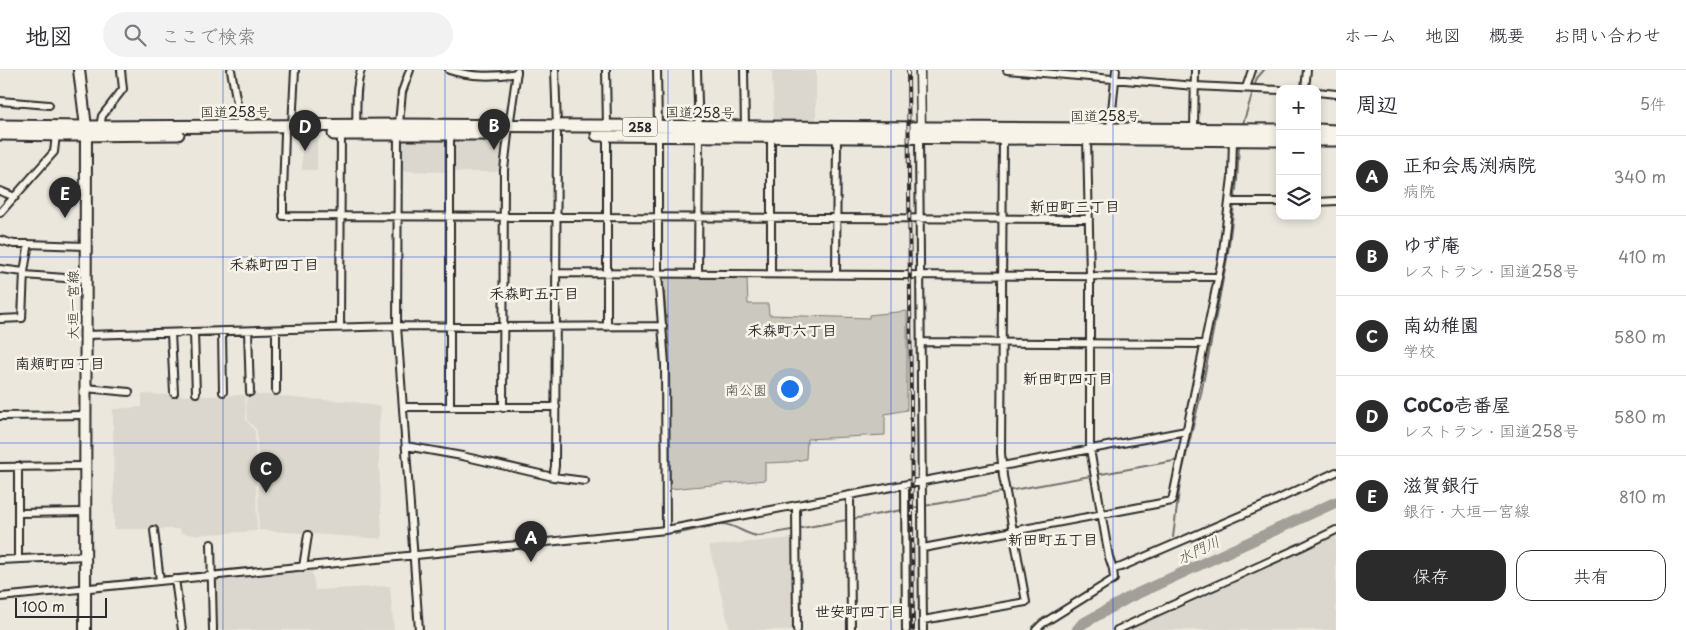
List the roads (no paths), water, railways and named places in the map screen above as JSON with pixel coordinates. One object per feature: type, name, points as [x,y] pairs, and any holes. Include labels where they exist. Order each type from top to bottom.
[{"type":"highway","name":"国道258号","points":[[0,126],[86,131],[288,130],[356,126],[450,134],[508,130]]},
{"type":"highway","name":"国道258号","points":[[0,134],[56,135],[100,127],[241,126],[341,134],[398,130],[658,132],[745,128],[1110,134],[1276,140]]},
{"type":"highway","name":"国道258号","points":[[699,131],[772,136],[837,137],[920,132],[1003,137],[1087,138],[1110,134],[1194,130],[1276,130]]},
{"type":"highway","points":[[1321,130],[1336,130]]},
{"type":"highway","points":[[1321,140],[1336,140]]},
{"type":"main road","name":"大垣一宮線","points":[[79,70],[86,131],[85,630]]},
{"type":"street","points":[[100,127],[102,116],[123,89],[122,73],[129,70]]},
{"type":"street","points":[[231,70],[241,126]]},
{"type":"street","points":[[295,70],[288,130],[283,216],[1089,219]]},
{"type":"street","points":[[356,126],[356,90],[357,81],[362,70]]},
{"type":"street","points":[[410,70],[402,92],[398,130],[396,326],[419,630]]},
{"type":"street","points":[[449,70],[458,73],[487,75],[517,72],[504,170],[503,408]]},
{"type":"street","points":[[553,478],[555,466],[557,327],[556,70]]},
{"type":"street","points":[[606,70],[607,327]]},
{"type":"street","points":[[657,70],[658,274],[663,326],[666,406],[666,530]]},
{"type":"street","points":[[697,70],[699,131],[698,274]]},
{"type":"street","points":[[744,70],[745,128]]},
{"type":"street","points":[[920,70],[919,275],[923,630]]},
{"type":"street","points":[[1007,70],[1195,86],[1276,90]]},
{"type":"street","points":[[1110,134],[1116,70]]},
{"type":"street","points":[[1194,130],[1195,70]]},
{"type":"street","points":[[1246,88],[1252,70]]},
{"type":"street","points":[[1306,85],[1307,70]]},
{"type":"street","points":[[1321,92],[1336,94]]},
{"type":"street","points":[[0,101],[49,105]]},
{"type":"street","points":[[340,328],[341,134]]},
{"type":"street","points":[[450,134],[450,407]]},
{"type":"street","points":[[0,213],[54,152],[56,135]]},
{"type":"street","points":[[771,274],[772,136]]},
{"type":"street","points":[[836,275],[837,137]]},
{"type":"street","points":[[923,620],[1026,602],[1002,466],[1003,137]]},
{"type":"street","points":[[1036,630],[1042,624],[1114,579],[1090,450],[1090,276],[1087,138]]},
{"type":"street","points":[[923,548],[1172,501],[1218,278],[1232,178],[1233,139]]},
{"type":"street","points":[[0,191],[14,197]]},
{"type":"street","points":[[1321,202],[1336,201]]},
{"type":"street","points":[[1229,202],[1276,202]]},
{"type":"street","points":[[0,240],[14,244],[86,246]]},
{"type":"street","points":[[0,319],[22,318],[24,274],[28,244]]},
{"type":"street","points":[[0,269],[24,274],[65,278]]},
{"type":"street","points":[[557,273],[1218,278]]},
{"type":"street","points":[[86,335],[396,326],[663,326]]},
{"type":"street","points":[[276,330],[276,391]]},
{"type":"street","points":[[248,331],[250,392]]},
{"type":"street","points":[[222,332],[223,392]]},
{"type":"street","points":[[194,333],[196,393]]},
{"type":"street","points":[[171,334],[174,393]]},
{"type":"street","points":[[920,342],[1204,344]]},
{"type":"street","points":[[85,388],[129,392]]},
{"type":"street","points":[[403,407],[556,407]]},
{"type":"street","points":[[0,416],[85,415]]},
{"type":"street","points":[[0,597],[666,530],[1186,431]]},
{"type":"street","points":[[406,446],[462,456],[553,478],[585,481]]},
{"type":"street","points":[[18,466],[18,559]]},
{"type":"street","points":[[0,467],[85,466]]},
{"type":"street","points":[[1113,569],[1121,568],[1255,510],[1336,472]]},
{"type":"street","points":[[905,485],[906,630]]},
{"type":"street","points":[[850,494],[851,630]]},
{"type":"street","points":[[796,505],[797,630]]},
{"type":"street","points":[[18,513],[85,512]]},
{"type":"street","points":[[154,530],[160,581]]},
{"type":"street","points":[[1117,630],[1336,530]]},
{"type":"street","points":[[303,567],[308,535]]},
{"type":"street","points":[[211,544],[213,630]]},
{"type":"street","points":[[0,560],[86,556]]},
{"type":"street","points":[[175,579],[182,630]]},
{"type":"waterway","points":[[1243,124],[1257,78],[1264,70]]},
{"type":"waterway","points":[[1173,537],[1181,476],[1201,394],[1228,253],[1237,181],[1239,146]]},
{"type":"waterway","points":[[675,534],[727,524],[758,536],[1179,460]]},
{"type":"waterway","name":"水門川","points":[[1077,630],[1082,624],[1130,597],[1336,502]]},
{"type":"railway","points":[[908,70],[913,630]]},
{"type":"place","name":"ゆず庵","points":[[494,150]]},
{"type":"place","name":"CoCo壱番屋","points":[[305,151]]},
{"type":"place","name":"滋賀銀行","points":[[65,218]]},
{"type":"place","name":"南幼稚園","points":[[266,493]]},
{"type":"place","name":"正和会馬渕病院","points":[[531,562]]},
{"type":"district","name":"新田町三丁目","points":[[1075,205]]},
{"type":"district","name":"禾森町四丁目","points":[[274,263]]},
{"type":"district","name":"禾森町五丁目","points":[[534,292]]},
{"type":"district","name":"禾森町六丁目","points":[[792,329]]},
{"type":"district","name":"南頬町四丁目","points":[[60,362]]},
{"type":"district","name":"新田町四丁目","points":[[1068,377]]},
{"type":"district","name":"新田町五丁目","points":[[1053,538]]},
{"type":"district","name":"世安町四丁目","points":[[860,610]]},
{"type":"park label","name":"南公園","points":[[746,389]]}]
